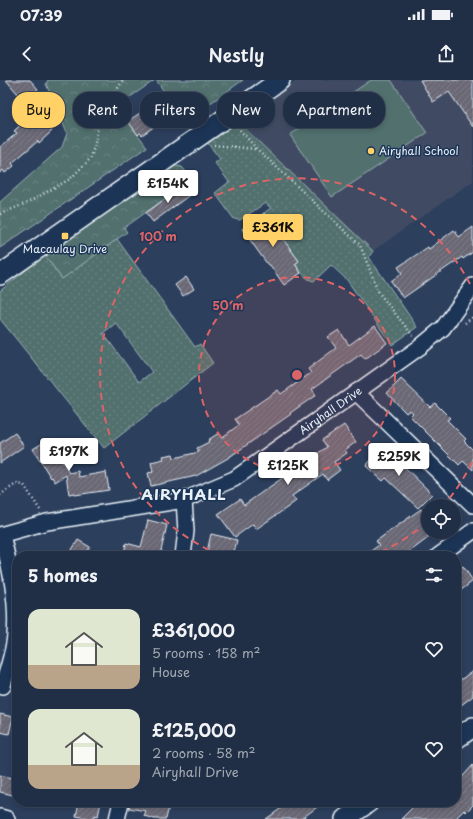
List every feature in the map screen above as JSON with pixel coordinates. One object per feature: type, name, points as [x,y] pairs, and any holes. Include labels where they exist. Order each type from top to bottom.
[{"type":"street","points":[[263,92],[280,80]]},
{"type":"street","points":[[0,275],[217,124]]},
{"type":"street","name":"Airyhall Drive","points":[[12,583],[1,535],[47,522],[184,500],[234,480],[443,328],[473,286]]},
{"type":"street","points":[[356,392],[473,505]]},
{"type":"street","points":[[184,500],[186,531],[184,551]]},
{"type":"street","points":[[445,551],[473,531]]},
{"type":"street","name":"Airyhall Drive","points":[[7,687],[12,655]]},
{"type":"street","points":[[461,735],[473,727]]},
{"type":"street","points":[[117,819],[121,807]]},
{"type":"street","points":[[345,819],[362,807]]},
{"type":"street","points":[[0,817],[7,819]]},
{"type":"path","points":[[0,214],[27,203],[70,179],[91,158],[100,116],[123,80]]},
{"type":"path","points":[[237,128],[257,149],[360,245],[379,293],[420,346]]},
{"type":"path","points":[[205,132],[215,146],[257,149]]},
{"type":"path","points":[[0,495],[16,484],[24,485],[47,522]]},
{"type":"shaded area","name":"Airyhall School","points":[[298,80],[473,80],[473,181],[373,251],[244,128],[275,128],[275,95]]},
{"type":"green space","points":[[48,80],[155,80],[132,96],[132,92],[73,92],[73,128],[132,128],[132,126],[147,147],[0,248],[0,202],[62,147],[67,133],[65,128],[65,92],[49,92],[46,84]]},
{"type":"green space","points":[[156,80],[243,80],[226,92],[217,92],[217,98],[209,104],[209,92],[164,92]]},
{"type":"green space","points":[[371,80],[391,80],[427,133],[332,197],[290,135],[300,128],[385,128],[385,92],[353,92]]},
{"type":"green space","points":[[226,128],[244,128],[373,251],[369,257],[417,327],[392,345],[347,280],[331,265],[314,281],[306,277],[295,264],[299,261],[264,213],[271,208],[265,203],[240,220],[234,219],[215,193],[229,182],[215,163],[220,159],[206,141]]},
{"type":"green space","points":[[172,165],[182,167],[192,179],[180,188],[167,182],[160,173]]},
{"type":"green space","points":[[160,173],[167,182],[180,188],[124,228],[127,232],[62,279],[45,255]]},
{"type":"green space","points":[[117,239],[195,347],[200,344],[213,363],[104,448],[0,319],[0,291],[45,255],[62,279]],"holes":[[[116,323],[152,372],[139,382],[103,333]]]},
{"type":"building","points":[[6,80],[30,80],[38,89],[34,92],[16,92]]},
{"type":"building","points":[[420,80],[473,80],[473,127],[449,92],[433,102]]},
{"type":"building","points":[[140,113],[140,128],[152,128],[142,135],[140,133],[138,135],[132,127],[132,118]]},
{"type":"building","points":[[17,128],[49,128],[52,131],[39,143],[38,141],[12,163],[14,166],[5,173],[3,170],[0,173],[0,147],[17,133],[14,131]]},
{"type":"building","points":[[184,185],[191,194],[153,222],[146,213]]},
{"type":"building","points":[[264,213],[299,261],[295,264],[301,273],[284,285],[242,229]]},
{"type":"building","points":[[473,227],[473,252],[463,259],[462,257],[403,298],[391,281],[402,273],[398,267],[428,247],[429,249],[454,230],[459,237]]},
{"type":"building","points":[[186,277],[194,289],[183,296],[175,285]]},
{"type":"building","points":[[375,326],[387,343],[365,359],[361,354],[312,389],[316,395],[290,413],[291,414],[228,458],[196,476],[151,486],[148,473],[153,472],[151,462],[164,459],[163,456],[173,454],[174,458],[199,452],[197,448],[209,442],[208,440],[219,433],[221,438],[239,425],[235,419],[278,390],[281,394],[311,373],[308,369],[336,348],[328,337],[339,330],[349,345]]},
{"type":"building","points":[[401,379],[430,407],[435,403],[450,418],[447,420],[466,439],[464,441],[473,450],[473,470],[463,461],[459,465],[410,416],[413,413],[410,410],[406,413],[387,393]]},
{"type":"building","points":[[344,425],[356,442],[345,450],[347,453],[334,462],[340,470],[327,480],[323,474],[292,496],[296,501],[288,507],[256,529],[253,524],[235,537],[218,514],[240,499],[244,505],[327,447],[322,440]]},
{"type":"building","points":[[15,433],[24,446],[0,463],[0,443]]},
{"type":"building","points":[[49,439],[69,473],[78,471],[79,477],[106,472],[109,490],[75,495],[75,493],[69,494],[66,475],[55,482],[33,449]]},
{"type":"building","points":[[383,446],[432,494],[427,499],[421,499],[421,505],[418,508],[386,478],[383,481],[366,466]]},
{"type":"building","points":[[421,509],[421,539],[427,539],[411,551],[371,551],[379,545],[376,541]]},
{"type":"building","points":[[148,520],[167,525],[161,551],[125,551],[126,543],[141,547]]},
{"type":"building","points":[[211,534],[237,540],[234,551],[207,551]]},
{"type":"building","points":[[78,540],[90,547],[87,551],[71,551]]},
{"type":"building","points":[[463,566],[473,581],[461,590],[461,567]]},
{"type":"building","points":[[473,671],[473,696],[461,705],[461,679]]},
{"type":"building","points":[[0,714],[12,717],[9,734],[0,732]]},
{"type":"building","points":[[473,765],[473,805],[466,812],[464,810],[455,819],[401,819],[413,807],[461,807],[461,778]]},
{"type":"building","points":[[0,775],[12,778],[12,795],[0,792]]},
{"type":"building","points":[[78,807],[100,807],[98,816],[95,815],[94,819],[76,816]]},
{"type":"building","points":[[169,807],[166,819],[155,819],[144,816],[146,811],[129,808]]},
{"type":"building","points":[[283,807],[317,807],[301,819],[266,819]]},
{"type":"place","name":"Airyhall School","points":[[371,151]]},
{"type":"place","name":"Macaulay Drive","points":[[65,236]]},
{"type":"district","name":"AIRYHALL","points":[[184,495]]}]
